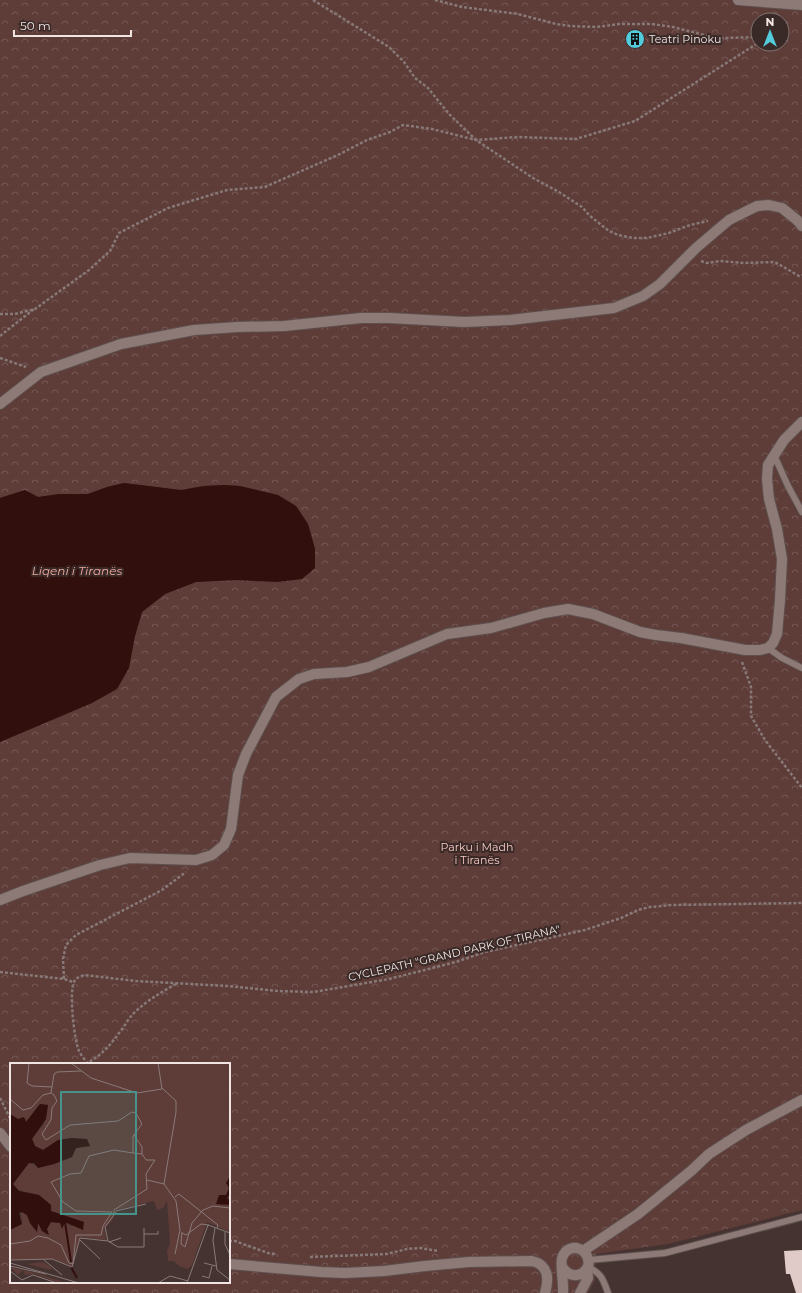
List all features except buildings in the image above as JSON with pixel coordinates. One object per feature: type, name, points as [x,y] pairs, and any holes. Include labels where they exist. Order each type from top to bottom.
[{"type":"street","points":[[738,0],[802,5]]},
{"type":"street","points":[[0,404],[41,372],[121,344],[194,330],[284,326],[361,318],[464,322],[510,320],[614,308],[642,296],[660,284],[696,248],[729,220],[757,206],[769,205],[782,208],[802,226]]},
{"type":"street","points":[[0,900],[100,865],[130,858],[196,860],[212,855],[224,845],[231,828],[238,776],[246,754],[276,698],[298,678],[314,674],[346,672],[369,667],[447,634],[491,628],[544,613],[568,609],[592,614],[640,632],[745,650],[760,650],[768,648],[773,643],[777,634],[782,559],[777,529],[769,499],[767,479],[768,465],[784,440],[802,422]]},
{"type":"street","points":[[583,1251],[638,1214],[691,1171],[709,1154],[746,1130],[802,1100]]},
{"type":"street","points":[[0,1133],[10,1146]]},
{"type":"street","points":[[563,1293],[562,1256],[566,1252],[576,1248],[585,1252],[588,1265],[588,1278],[580,1293]]},
{"type":"street","points":[[230,1264],[321,1272],[345,1272],[384,1271],[469,1262],[532,1261],[538,1263],[544,1268],[548,1275],[546,1293]]},
{"type":"street","points":[[562,1267],[570,1275],[575,1276],[581,1275],[588,1265]]},
{"type":"lane","points":[[774,455],[802,512]]},
{"type":"lane","points":[[768,648],[782,658],[802,668]]},
{"type":"lane","points":[[588,1265],[665,1253],[802,1217]]},
{"type":"lane","points":[[588,1265],[598,1272],[608,1293]]},
{"type":"path","points":[[313,0],[389,47],[404,62],[415,78],[428,88],[449,114],[476,140],[533,178],[582,207],[602,226],[618,234],[632,238],[647,238],[669,234],[690,225],[707,221],[729,220]]},
{"type":"path","points":[[435,0],[462,7],[518,14],[570,26],[597,27],[619,24],[652,24],[672,26],[712,37],[750,37]]},
{"type":"path","points":[[0,336],[89,270],[110,251],[119,233],[168,208],[227,190],[265,187],[403,125],[432,129],[476,140],[517,137],[576,139],[635,121],[750,48]]},
{"type":"path","points":[[687,257],[707,263],[720,261],[744,263],[775,262],[799,276],[802,275]]},
{"type":"path","points":[[0,314],[15,314],[35,309]]},
{"type":"path","points":[[0,358],[41,372]]},
{"type":"path","points":[[730,648],[741,658],[749,682],[751,716],[765,740],[802,788]]},
{"type":"path","points":[[64,979],[63,959],[66,945],[76,935],[162,890],[189,870],[196,860]]},
{"type":"path","name":"CYCLEPATH \"GRAND PARK OF TIRANA\"","points":[[74,982],[77,978],[84,975],[278,991],[314,992],[389,979],[456,962],[484,952],[585,930],[650,907],[802,903]]},
{"type":"path","points":[[0,972],[64,979],[74,982],[72,1005],[76,1036],[79,1051],[85,1063]]},
{"type":"path","points":[[88,1063],[96,1059],[104,1051],[132,1015],[145,1002],[176,983]]},
{"type":"path","points":[[0,1098],[10,1118]]},
{"type":"green space","name":"Parku i Madh i Tiranës","points":[[0,0],[802,0],[802,1210],[668,1244],[596,1254],[595,1280],[588,1293],[0,1293],[0,742],[92,703],[135,636],[142,612],[165,594],[196,582],[235,580],[315,568],[315,549],[308,524],[296,506],[240,486],[204,486],[181,490],[124,483],[88,494],[59,494],[38,497],[25,490],[0,498]]},
{"type":"water","name":"Liqeni i Tiranës","points":[[124,483],[181,490],[204,486],[240,486],[278,495],[296,506],[308,524],[315,549],[315,568],[302,579],[277,582],[235,580],[196,582],[165,594],[142,612],[135,636],[129,668],[117,689],[92,703],[0,742],[0,498],[25,490],[38,497],[59,494],[88,494]]},
{"type":"place","name":"Teatri Pinoku","points":[[635,39]]}]
